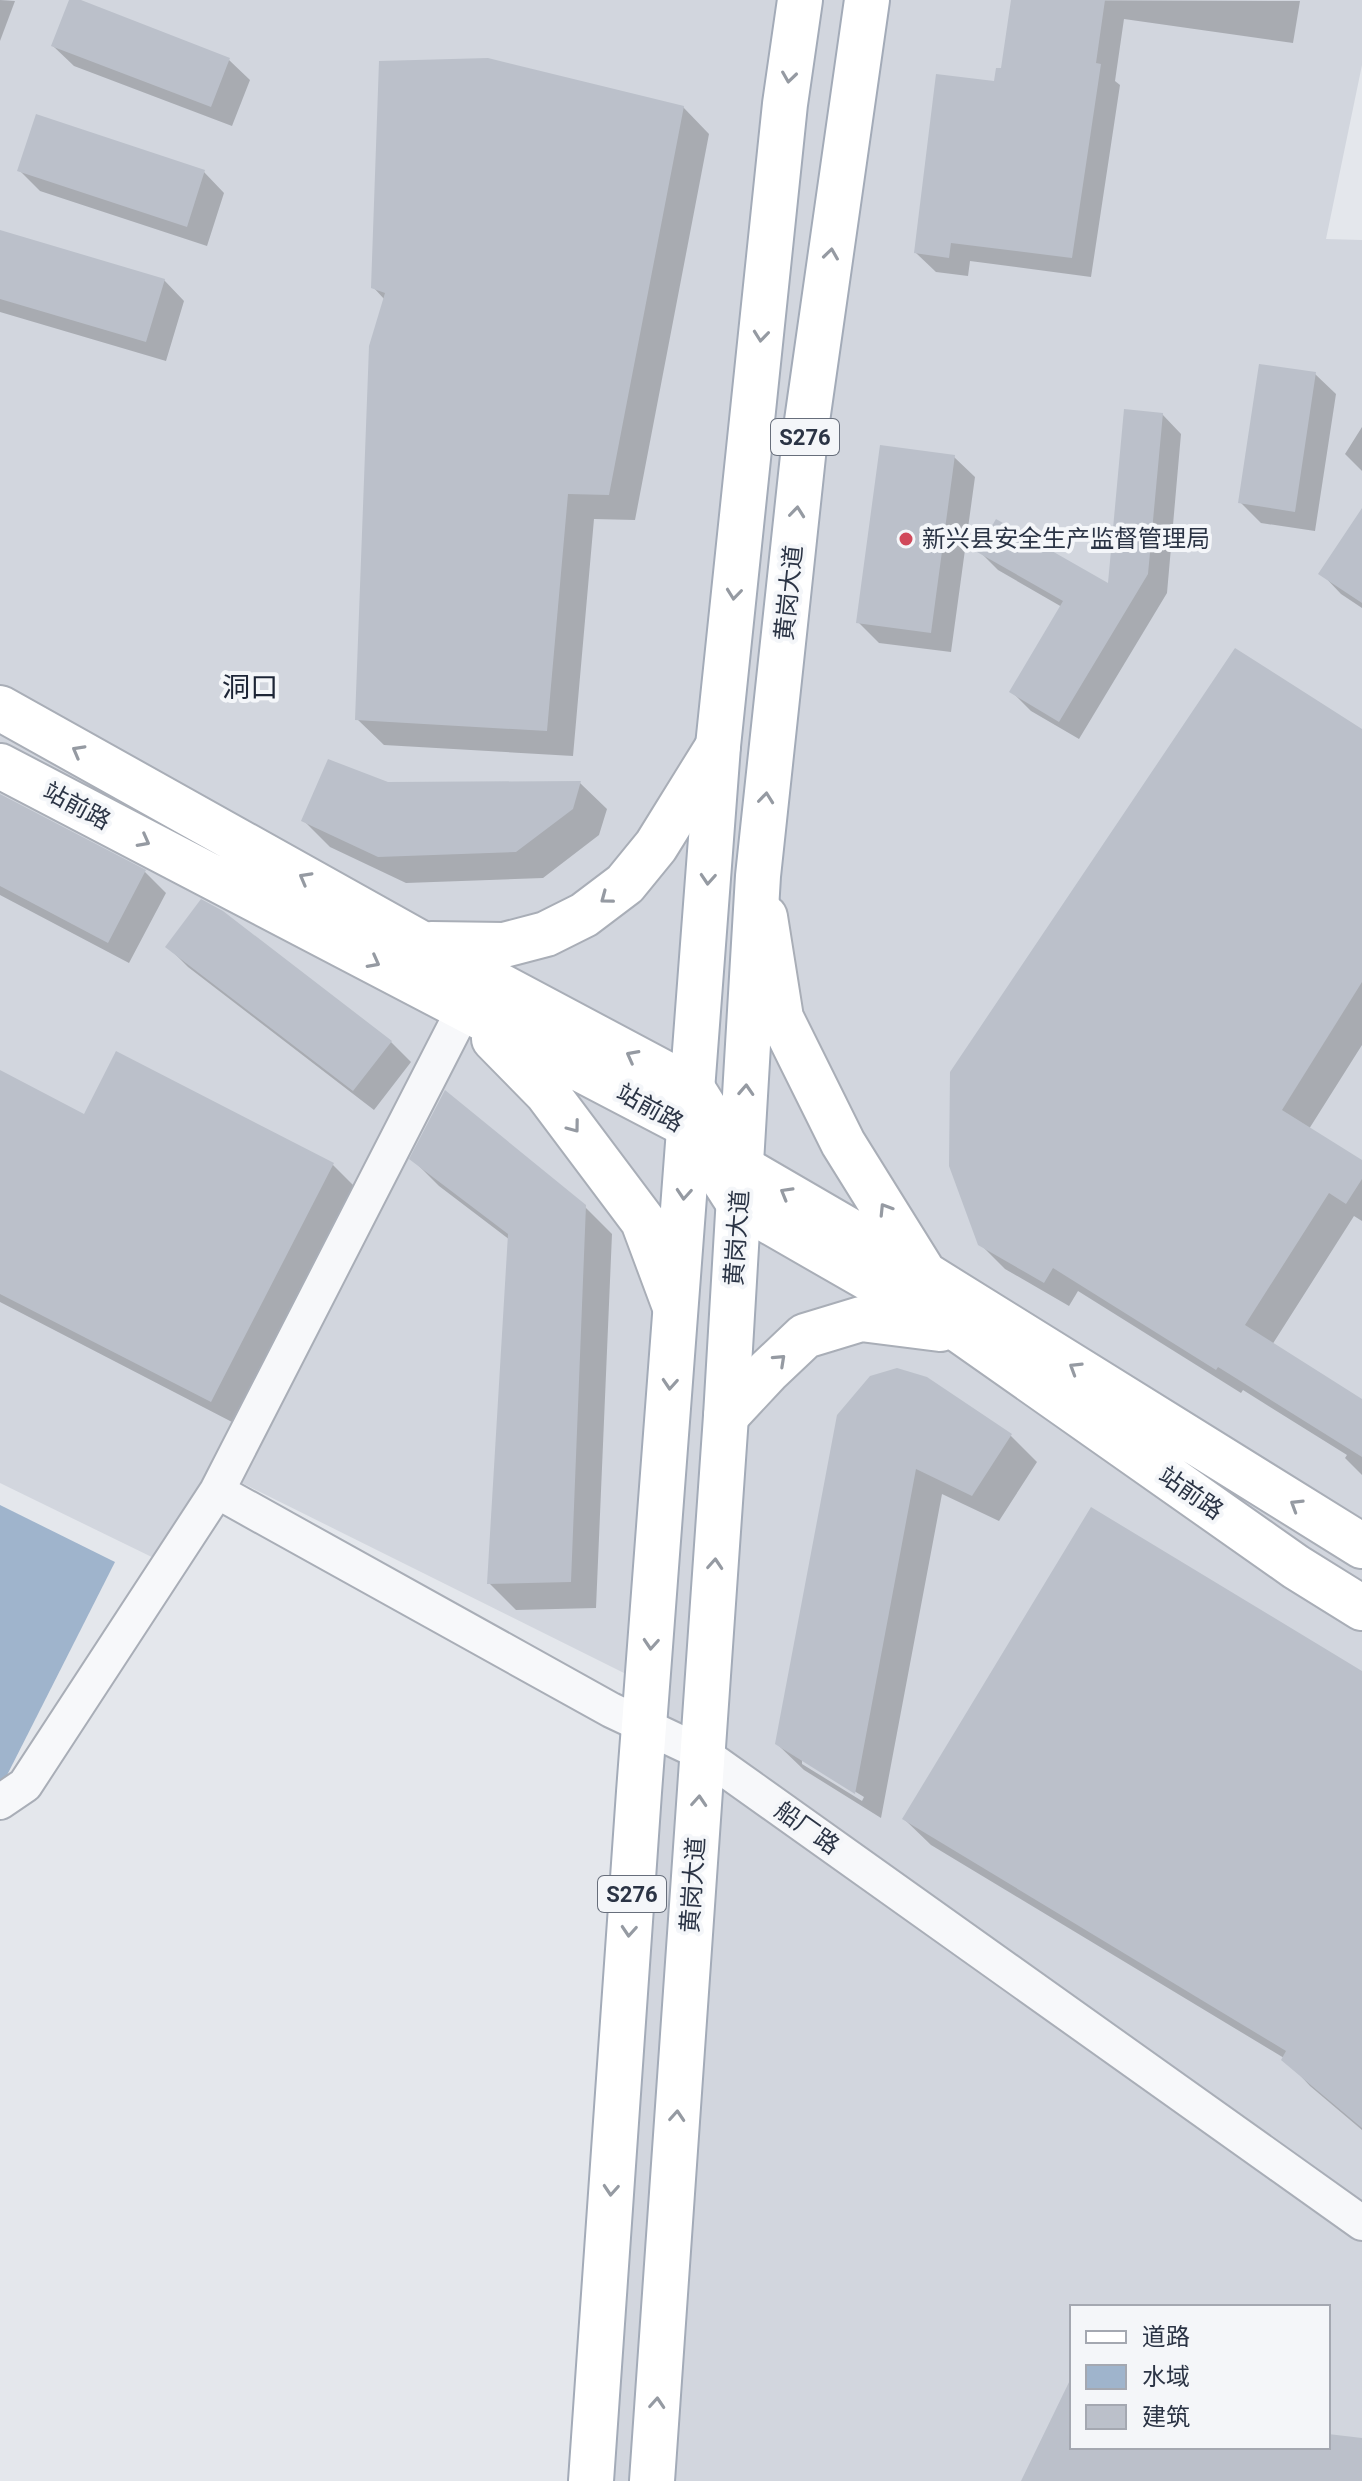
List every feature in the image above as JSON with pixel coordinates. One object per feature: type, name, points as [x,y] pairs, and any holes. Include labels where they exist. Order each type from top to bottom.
[{"type":"main road","name":"S276","points":[[591,2481],[718,746],[784,119],[800,0]]},
{"type":"main road","name":"黄岗大道","points":[[652,2481],[726,1416],[758,876],[806,428],[867,0]]},
{"type":"main road","name":"站前路","points":[[0,708],[422,944],[690,1107],[741,1186],[962,1332],[1296,1567],[1362,1608]]},
{"type":"main road","points":[[422,944],[504,945],[546,934],[584,915],[625,884],[656,846],[718,746]]},
{"type":"main road","name":"站前路","points":[[0,766],[464,1009],[690,1107]]},
{"type":"main road","points":[[758,876],[781,1018],[843,1143],[926,1275]]},
{"type":"main road","points":[[464,1009],[547,1093],[643,1221],[675,1307]]},
{"type":"main road","name":"站前路","points":[[741,1186],[926,1275],[1362,1546]]},
{"type":"main road","points":[[726,1416],[805,1336],[861,1319],[962,1332]]},
{"type":"street","points":[[0,1802],[25,1785],[217,1491],[464,1009]]},
{"type":"street","name":"船厂路","points":[[217,1491],[644,1728],[702,1753],[1362,2223]]},
{"type":"shaded area","points":[[0,0],[1362,0],[1362,65],[1326,239],[1362,240],[1362,2481],[574,2481],[628,1675],[218,1471],[162,1562],[0,1483]]},
{"type":"water","points":[[0,1505],[115,1562],[0,1789]]},
{"type":"building","points":[[69,0],[81,0],[230,58],[211,107],[51,46]]},
{"type":"building","points":[[1011,0],[1105,0],[1096,63],[1101,64],[1072,258],[951,243],[949,258],[914,253],[936,74],[994,81],[996,68],[1001,68]]},
{"type":"building","points":[[488,58],[684,106],[609,495],[568,494],[547,731],[355,720],[369,346],[385,293],[371,288],[379,61]]},
{"type":"building","points":[[36,114],[205,170],[187,227],[17,171]]},
{"type":"building","points":[[0,230],[165,279],[146,342],[0,299]]},
{"type":"building","points":[[1259,364],[1316,372],[1295,512],[1238,503]]},
{"type":"building","points":[[1124,409],[1163,413],[1148,574],[1059,722],[1009,692],[1063,601],[977,552],[996,519],[1108,583]]},
{"type":"building","name":"新兴县安全生产监督管理局","points":[[880,445],[955,455],[931,633],[856,623]]},
{"type":"building","points":[[1362,508],[1362,603],[1318,574]]},
{"type":"building","points":[[1235,648],[1362,729],[1362,982],[1282,1110],[1362,1160],[1362,1179],[1346,1204],[1329,1193],[1245,1325],[1362,1399],[1362,1457],[1053,1268],[1044,1283],[978,1245],[949,1166],[950,1072]]},
{"type":"building","points":[[328,759],[388,782],[581,781],[573,809],[516,852],[378,857],[301,821]]},
{"type":"building","points":[[0,794],[146,870],[108,943],[0,886]]},
{"type":"building","points":[[201,899],[223,911],[392,1041],[353,1091],[165,947]]},
{"type":"building","points":[[116,1051],[334,1163],[211,1402],[0,1294],[0,1070],[84,1114]]},
{"type":"building","points":[[445,1090],[586,1205],[571,1582],[487,1584],[508,1234],[409,1159]]},
{"type":"building","points":[[897,1368],[927,1377],[1012,1434],[972,1496],[916,1469],[855,1794],[775,1744],[837,1415],[870,1376]]},
{"type":"building","points":[[1091,1507],[1362,1671],[1362,2128],[1281,2060],[1286,2051],[902,1819]]},
{"type":"building","points":[[1070,2380],[1070,2449],[1330,2449],[1330,2434],[1362,2438],[1362,2481],[1021,2481]]},
{"type":"place","name":"新兴县安全生产监督管理局","points":[[906,539]]},
{"type":"district","name":"洞口","points":[[250,687]]}]
